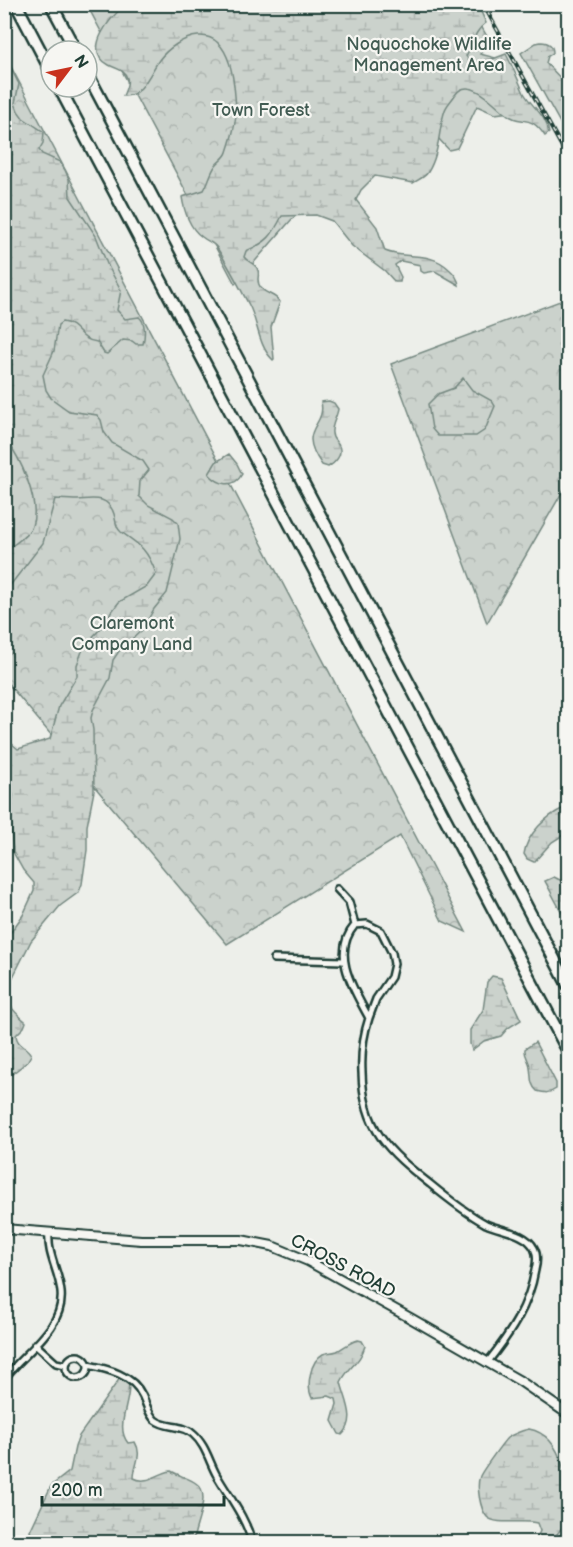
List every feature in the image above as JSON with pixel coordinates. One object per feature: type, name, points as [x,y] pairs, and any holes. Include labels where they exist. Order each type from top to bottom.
[{"type":"highway","points":[[16,4],[39,48]]},
{"type":"highway","points":[[51,4],[70,39]]},
{"type":"highway","points":[[99,96],[568,985]]},
{"type":"highway","points":[[65,99],[568,1052]]},
{"type":"street","points":[[337,889],[349,902],[355,925]]},
{"type":"street","points":[[369,1018],[351,983],[344,961],[347,935],[355,925],[367,924],[381,931],[392,953],[394,964],[390,977],[376,999],[363,1036],[362,1090],[367,1112],[379,1135],[404,1162],[446,1197],[489,1225],[523,1237],[532,1244],[536,1251],[537,1260],[528,1300],[516,1323],[488,1362]]},
{"type":"street","points":[[273,959],[344,961]]},
{"type":"street","name":"CROSS ROAD","points":[[4,1228],[141,1240],[241,1240],[272,1246],[308,1261],[488,1362],[568,1414]]},
{"type":"street","points":[[4,1379],[57,1317],[61,1303],[61,1291],[48,1245],[49,1233]]},
{"type":"street","points":[[35,1344],[56,1363],[66,1365]]},
{"type":"street","points":[[78,1356],[85,1359],[88,1365],[86,1373],[77,1378],[67,1373],[66,1365],[69,1359],[78,1356]]},
{"type":"street","points":[[88,1365],[131,1380],[141,1393],[154,1419],[193,1433],[238,1507],[252,1542]]},
{"type":"green space","name":"Town Forest","points":[[126,4],[478,5],[486,23],[476,34],[466,56],[470,62],[485,62],[506,54],[524,93],[542,117],[549,133],[545,136],[534,124],[510,117],[480,92],[466,88],[455,95],[446,108],[435,157],[425,175],[413,183],[375,176],[361,190],[356,200],[377,227],[385,251],[434,259],[453,273],[459,285],[435,271],[424,273],[420,265],[401,261],[395,265],[401,277],[400,282],[395,282],[385,271],[352,246],[332,221],[316,215],[282,216],[268,238],[260,245],[246,251],[244,257],[257,268],[258,283],[261,288],[280,302],[271,327],[273,360],[264,348],[252,312],[230,269],[215,246],[198,234],[191,225],[182,197],[204,190],[217,163],[226,154],[236,112],[233,76],[225,52],[209,37],[198,36],[182,41],[166,52],[135,93],[123,96],[128,83],[126,75],[101,59],[99,54],[101,34]]},
{"type":"green space","name":"Town Forest","points":[[87,5],[469,5],[489,40],[480,54],[496,58],[510,112],[495,114],[477,106],[457,148],[449,150],[437,137],[320,197],[292,219],[235,284]]},
{"type":"green space","points":[[5,39],[7,61],[19,84],[15,103],[18,111],[23,118],[44,132],[43,143],[39,150],[42,154],[60,162],[65,170],[69,179],[70,197],[96,236],[121,290],[117,310],[125,319],[139,317],[144,329],[143,344],[123,340],[107,354],[97,342],[90,341],[68,323],[62,322],[58,325],[54,351],[43,375],[46,390],[51,398],[69,411],[97,415],[104,432],[112,443],[143,461],[149,470],[140,481],[139,496],[148,505],[178,523],[180,539],[167,593],[154,609],[142,630],[119,651],[113,660],[110,678],[93,710],[91,718],[94,791],[87,826],[87,850],[82,884],[79,892],[60,906],[31,941],[8,987],[8,1002],[26,1022],[16,1035],[17,1039],[31,1055],[27,1062],[12,1074],[5,1071],[5,940],[23,915],[34,891],[34,883],[23,870],[13,852],[10,816],[13,795],[10,787],[5,785],[5,738],[18,749],[50,739],[59,706],[77,676],[77,665],[84,646],[102,627],[119,602],[147,586],[156,574],[143,549],[119,530],[111,507],[107,503],[97,499],[55,499],[43,543],[5,592],[5,551],[30,530],[34,505],[23,468],[5,438]]},
{"type":"green space","points":[[541,42],[550,44],[553,50],[546,63],[568,86],[568,137],[521,53]]},
{"type":"green space","name":"Claremont Company Land","points":[[8,61],[466,932],[442,921],[400,836],[227,944],[5,680],[4,63]]},
{"type":"green space","points":[[568,298],[568,482],[487,623],[391,364]]},
{"type":"green space","points":[[463,378],[472,390],[492,401],[495,406],[485,430],[476,436],[438,436],[432,429],[428,404],[438,394],[454,388]]},
{"type":"green space","points":[[321,402],[334,403],[338,409],[332,433],[340,453],[336,461],[328,467],[322,465],[314,452],[311,435],[322,411]]},
{"type":"green space","points":[[229,454],[242,474],[235,482],[226,484],[217,481],[209,474],[216,462]]},
{"type":"green space","points":[[564,808],[568,808],[568,832],[552,842],[534,862],[527,859],[524,854],[533,833],[544,821]]},
{"type":"green space","points":[[554,877],[568,882],[568,924],[545,881]]},
{"type":"green space","points":[[492,976],[501,978],[521,1020],[508,1028],[501,1036],[484,1041],[472,1050],[470,1030],[483,1010],[487,982]]},
{"type":"green space","points":[[535,1042],[556,1083],[556,1089],[551,1092],[537,1091],[532,1083],[525,1049]]},
{"type":"green space","points":[[358,1340],[362,1341],[365,1346],[363,1352],[341,1382],[350,1416],[347,1429],[342,1435],[339,1434],[332,1421],[337,1404],[336,1399],[329,1396],[312,1398],[309,1387],[310,1374],[315,1362],[323,1354],[337,1351]]},
{"type":"green space","points":[[125,1375],[129,1391],[123,1427],[128,1443],[135,1442],[138,1451],[134,1478],[143,1480],[171,1471],[197,1484],[203,1495],[203,1503],[193,1542],[34,1542],[30,1531],[51,1486],[70,1471],[79,1436],[120,1378]]},
{"type":"green space","points":[[529,1429],[541,1434],[551,1442],[558,1453],[566,1480],[568,1520],[551,1542],[535,1542],[540,1531],[537,1523],[491,1520],[482,1509],[479,1497],[480,1476],[497,1450],[507,1438]]},
{"type":"railway","points":[[483,4],[568,158]]},
{"type":"park label","name":"Noquochoke Wildlife Management Area","points":[[429,54]]}]
